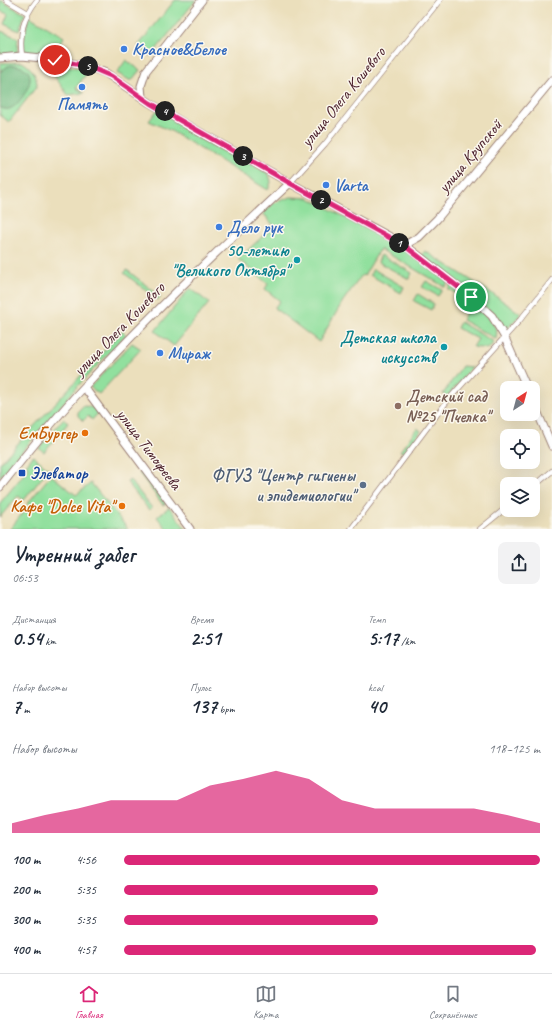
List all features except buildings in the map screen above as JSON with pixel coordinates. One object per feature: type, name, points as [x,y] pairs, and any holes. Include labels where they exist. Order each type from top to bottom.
[{"type":"street","points":[[6,0],[28,13]]},
{"type":"street","points":[[22,56],[21,38],[23,26],[28,13],[37,0]]},
{"type":"street","points":[[142,97],[141,86],[146,71],[202,0]]},
{"type":"street","name":"улица Олега Кошевого","points":[[0,487],[84,387],[185,282],[290,183],[325,144],[440,0]]},
{"type":"street","points":[[0,58],[22,56],[63,61],[87,66],[111,76],[142,97],[290,183],[405,246],[462,290],[496,321],[524,381]]},
{"type":"street","name":"улица Крупской","points":[[405,246],[419,237],[437,219],[552,80]]},
{"type":"street","points":[[351,529],[442,406],[552,280]]},
{"type":"street","name":"улица Тимофеева","points":[[84,387],[190,529]]},
{"type":"street","points":[[540,418],[552,446]]},
{"type":"street","points":[[540,481],[552,471]]},
{"type":"street","points":[[480,529],[500,513]]},
{"type":"green space","points":[[0,0],[25,14],[19,31],[4,24],[8,14],[0,11]]},
{"type":"green space","points":[[175,0],[196,0],[151,56],[138,46]]},
{"type":"green space","points":[[29,16],[64,37],[52,56],[24,54],[23,42]]},
{"type":"green space","points":[[1,31],[18,38],[17,53],[0,56]]},
{"type":"green space","points":[[126,60],[140,70],[131,81],[117,73]]},
{"type":"green space","points":[[22,62],[33,72],[36,78],[37,86],[9,122],[0,115],[0,108],[5,109],[2,69],[0,72],[0,63]]},
{"type":"green space","points":[[12,65],[19,66],[28,72],[30,76],[29,85],[19,102],[8,109],[0,108],[0,72]]},
{"type":"green space","points":[[63,65],[89,70],[76,88],[84,93],[68,95],[53,74],[53,71],[56,68]]},
{"type":"green space","points":[[158,109],[269,174],[271,182],[268,190],[171,131],[149,121]]},
{"type":"green space","points":[[291,197],[309,198],[403,248],[448,282],[445,287],[380,249],[364,276],[362,275],[343,301],[319,342],[274,308],[280,301],[265,289],[268,284],[238,259],[274,226],[263,213],[274,203]]},
{"type":"green space","points":[[425,251],[493,294],[521,314],[505,331],[497,317],[422,255]]},
{"type":"green space","points":[[381,255],[412,273],[409,279],[378,262]]},
{"type":"green space","points":[[373,269],[404,287],[401,293],[370,275]]},
{"type":"green space","points":[[127,270],[161,297],[158,300],[124,273]]},
{"type":"green space","points":[[426,281],[442,290],[438,296],[422,287]]},
{"type":"green space","points":[[451,284],[489,318],[497,330],[496,339],[462,320],[466,313],[457,308],[463,297],[448,289]]},
{"type":"green space","points":[[190,288],[209,303],[174,346],[155,331]]},
{"type":"green space","points":[[418,294],[434,304],[431,310],[414,301]]},
{"type":"green space","points":[[460,322],[494,342],[488,349],[473,347],[478,339],[457,328]]},
{"type":"green space","points":[[122,331],[126,335],[77,387],[0,477],[0,463]]},
{"type":"green space","points":[[132,343],[141,349],[99,394],[90,387]]},
{"type":"green space","points":[[462,366],[472,367],[447,397],[443,394]]},
{"type":"green space","points":[[84,406],[96,408],[99,412],[92,420],[88,416],[83,421],[78,416],[78,412]]},
{"type":"green space","points":[[63,419],[68,423],[44,452],[39,448]]},
{"type":"green space","points":[[417,428],[421,431],[404,453],[400,451]]},
{"type":"green space","points":[[33,456],[49,469],[24,500],[18,496],[0,517],[0,503],[29,468],[26,465]]},
{"type":"green space","points":[[142,471],[166,503],[163,505],[139,473]]},
{"type":"green space","points":[[51,475],[76,495],[91,483],[128,529],[10,529],[29,505],[27,504]]},
{"type":"green space","points":[[130,480],[152,508],[149,510],[127,482]]},
{"type":"green space","points":[[169,507],[186,529],[167,529],[157,517]]},
{"type":"place","name":"Красное&Белое","points":[[124,49]]},
{"type":"place","name":"Память","points":[[82,87]]},
{"type":"place","name":"Varta","points":[[326,185]]},
{"type":"place","name":"Дело рук","points":[[219,227]]},
{"type":"place","name":"50-летию \"Великого Октября\"","points":[[297,260]]},
{"type":"place","name":"Детская школа искусств","points":[[444,347]]},
{"type":"place","name":"Мираж","points":[[160,353]]},
{"type":"place","name":"Детский сад №25 \"Пчелка\"","points":[[398,406]]},
{"type":"place","name":"ЕмБургер","points":[[85,433]]},
{"type":"place","name":"Элеватор","points":[[22,473]]},
{"type":"place","name":"ФГУЗ \"Центр гигиены и эпидемиологии\"","points":[[363,485]]},
{"type":"place","name":"Кафе \"Dolce Vita\"","points":[[122,506]]},
{"type":"route","points":[[55,60],[87,66],[111,76],[150,103],[188,125],[405,246],[471,297]]}]
